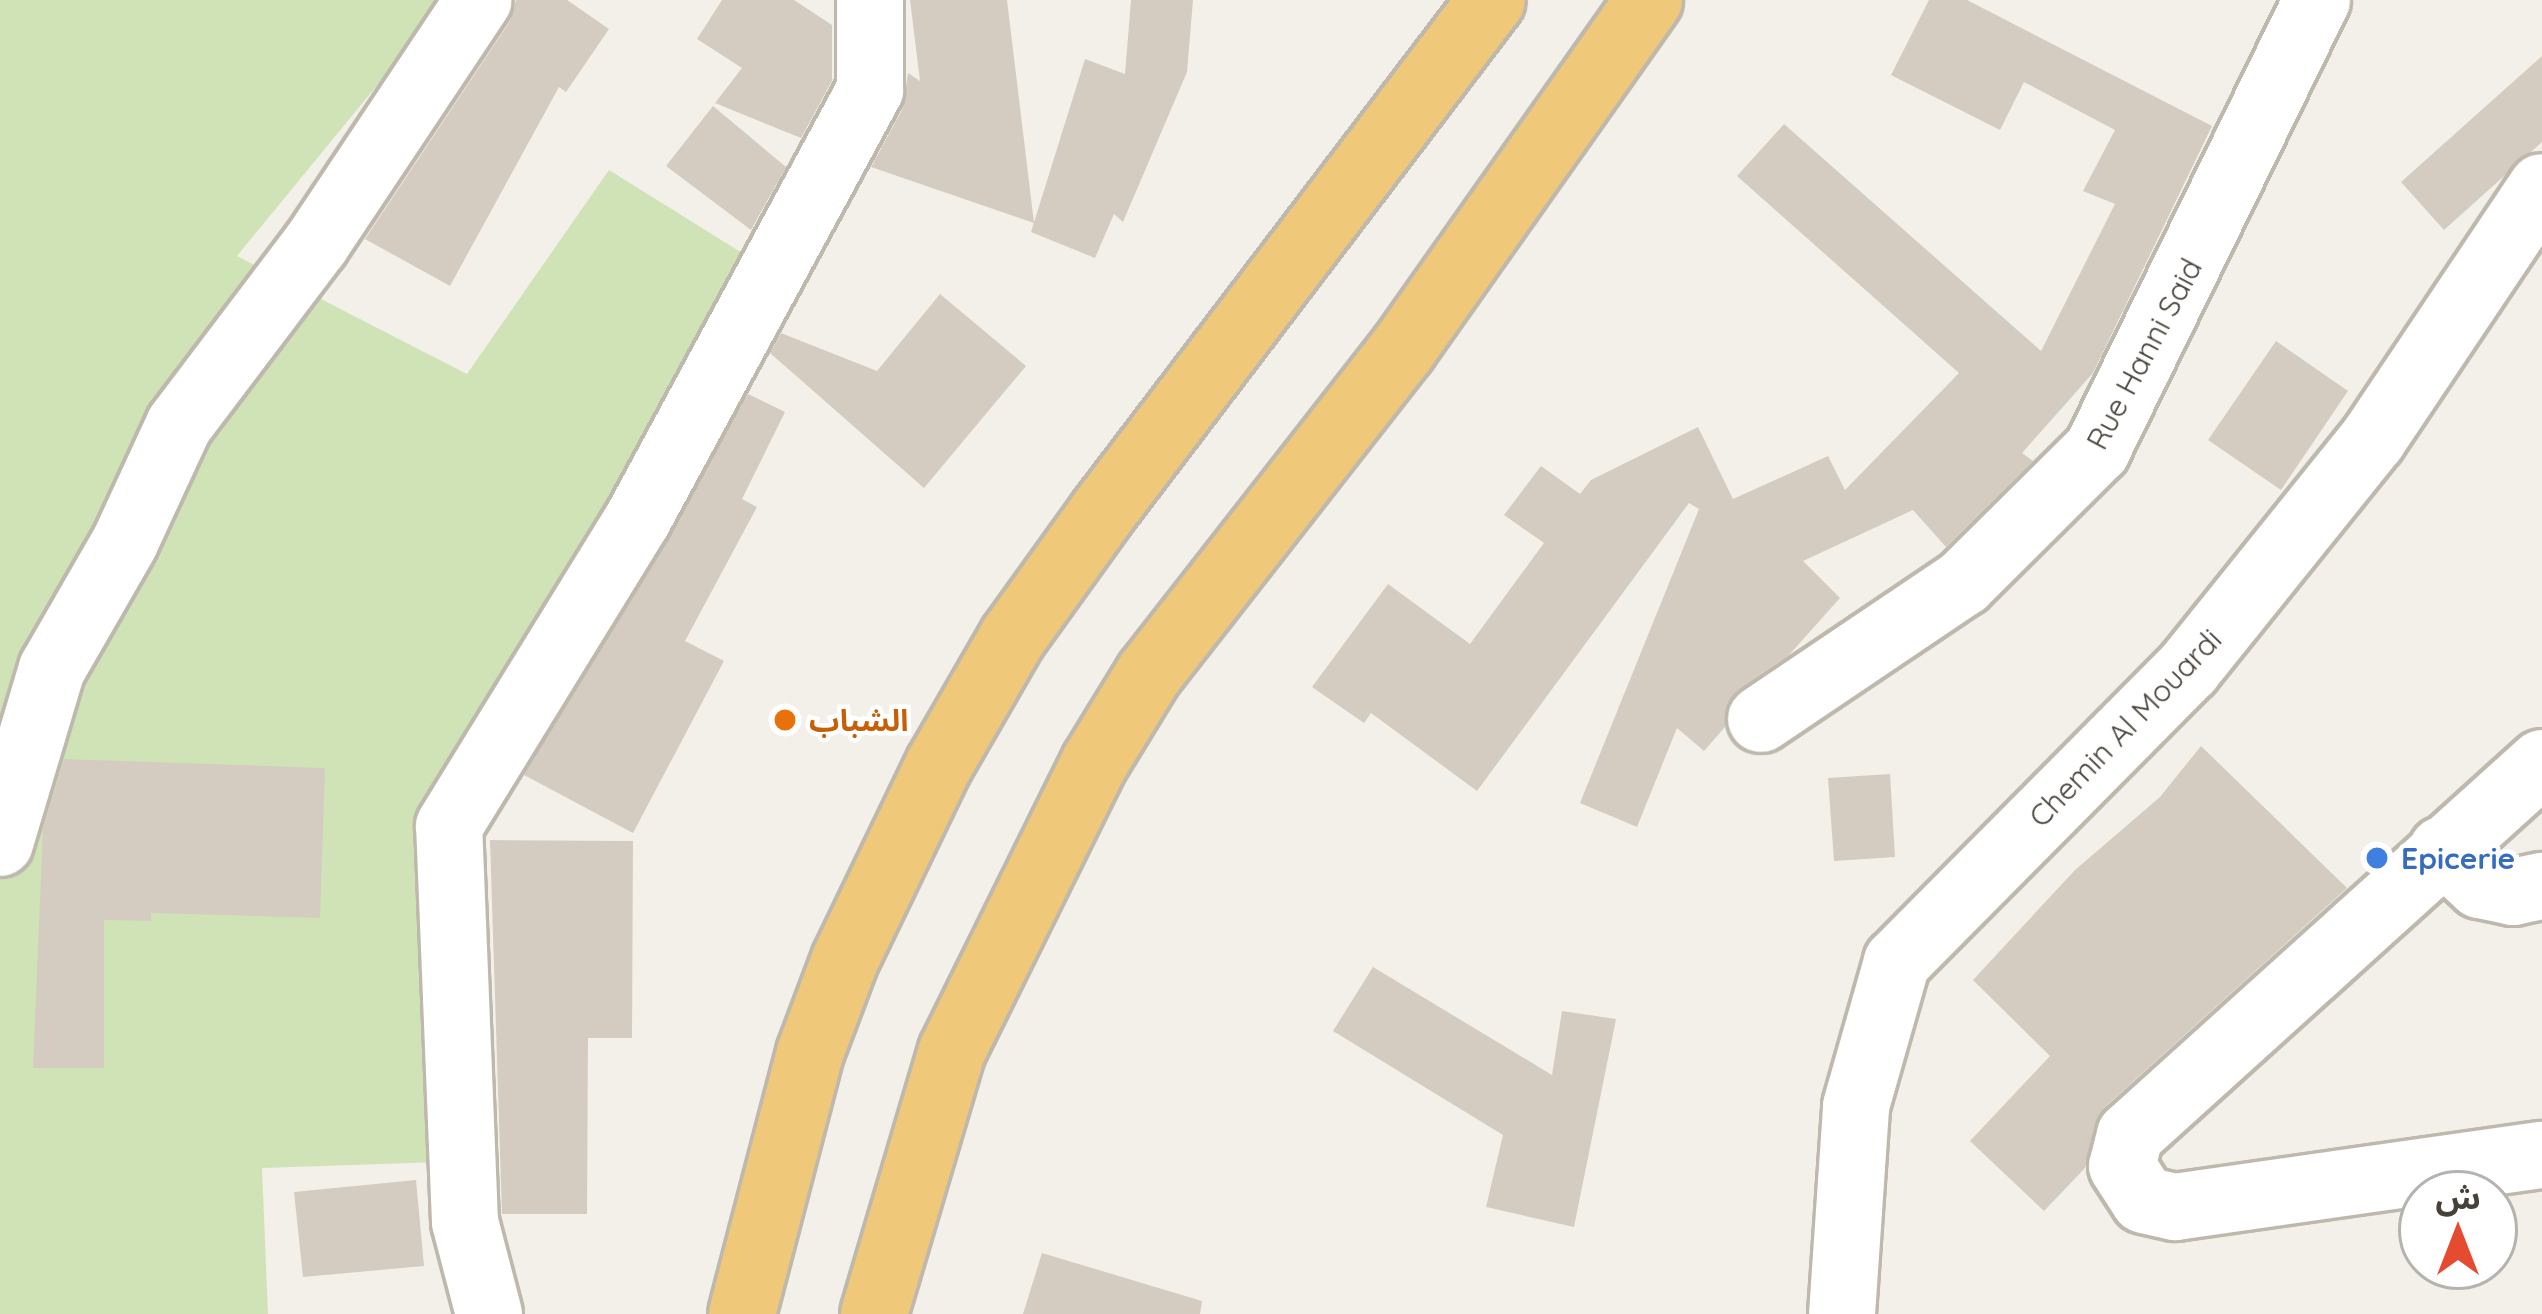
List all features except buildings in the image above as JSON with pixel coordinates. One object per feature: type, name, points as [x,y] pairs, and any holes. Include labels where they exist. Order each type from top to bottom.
[{"type":"highway","points":[[742,1314],[810,1053],[939,764],[1013,637],[1089,531],[1492,0]]},
{"type":"highway","points":[[874,1314],[952,1051],[1094,762],[1149,674],[1403,349],[1649,0]]},
{"type":"street","points":[[0,843],[52,669],[125,542],[179,424],[316,244],[479,0]]},
{"type":"street","points":[[489,1314],[465,1222],[448,826],[638,519],[870,90],[870,0]]},
{"type":"street","name":"Rue Hanni Said","points":[[1761,719],[1963,584],[2097,450],[2318,0]]},
{"type":"street","name":"Chemin Al Mouardi","points":[[1842,1314],[1856,1106],[1897,962],[2188,669],[2373,439],[2542,187]]},
{"type":"street","points":[[2542,763],[2130,1135],[2125,1176],[2144,1200],[2175,1207],[2542,1155]]},
{"type":"street","points":[[2442,850],[2480,884],[2513,892],[2542,886]]},
{"type":"green space","points":[[0,0],[447,0],[237,256],[467,374],[609,170],[747,256],[453,871],[441,1162],[262,1168],[268,1314],[0,1314]]},
{"type":"place","name":"الشباب","points":[[785,720]]},
{"type":"place","name":"Epicerie","points":[[2377,858]]}]
